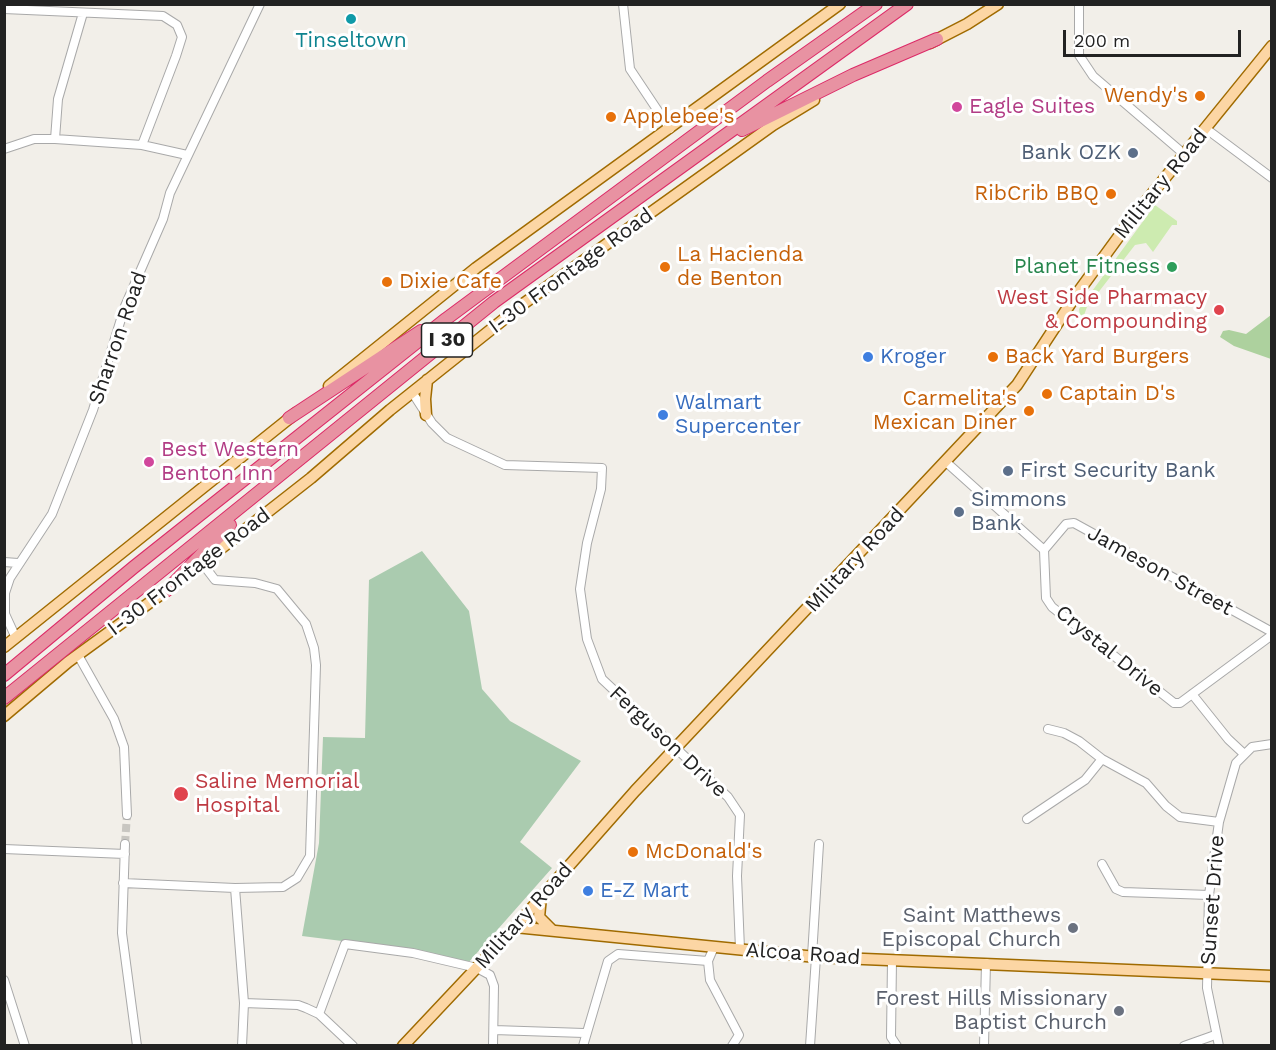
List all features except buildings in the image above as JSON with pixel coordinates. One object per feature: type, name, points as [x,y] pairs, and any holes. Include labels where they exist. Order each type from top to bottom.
[{"type":"highway","name":"I 30","points":[[4,675],[134,567],[446,319],[767,81],[876,4]]},
{"type":"highway","name":"I 30","points":[[4,698],[494,302],[907,4]]},
{"type":"highway","points":[[709,147],[854,75],[937,39]]},
{"type":"highway","points":[[289,418],[415,334],[446,319]]},
{"type":"highway","points":[[166,591],[264,489]]},
{"type":"main road","points":[[4,647],[462,278],[840,4]]},
{"type":"main road","name":"I-30 Frontage Road","points":[[4,716],[78,655],[166,591],[311,478],[412,392],[524,304],[772,124],[937,39],[998,4]]},
{"type":"main road","name":"Military Road","points":[[403,1046],[515,927],[675,749],[1017,385],[1096,266],[1272,46]]},
{"type":"main road","points":[[426,415],[424,399],[428,380]]},
{"type":"main road","points":[[541,897],[539,917],[542,923],[552,930]]},
{"type":"main road","name":"Alcoa Road","points":[[515,927],[814,957],[1272,976]]},
{"type":"street","name":"Sharron Road","points":[[16,638],[5,614],[5,593],[18,563],[52,514],[93,410],[125,306],[187,155],[240,52],[260,4]]},
{"type":"street","points":[[623,4],[630,69],[670,129]]},
{"type":"street","points":[[1079,4],[1079,55],[1093,76],[1184,154]]},
{"type":"street","points":[[4,9],[164,16],[177,25],[182,37],[142,145]]},
{"type":"street","points":[[55,139],[58,99],[83,14]]},
{"type":"street","points":[[1205,128],[1272,178]]},
{"type":"street","points":[[4,149],[34,139],[55,139],[142,145],[187,155]]},
{"type":"street","name":"Ferguson Drive","points":[[412,392],[426,415],[447,438],[504,465],[602,468],[601,489],[587,543],[580,590],[587,639],[602,680],[728,797],[740,815],[737,876],[740,949]]},
{"type":"street","points":[[946,462],[1044,550]]},
{"type":"street","name":"Jameson Street","points":[[1044,550],[1066,524],[1074,523],[1272,634]]},
{"type":"street","name":"Crystal Drive","points":[[1044,550],[1046,598],[1052,607],[1174,703],[1180,703],[1272,634]]},
{"type":"street","points":[[4,562],[18,563]]},
{"type":"street","points":[[123,884],[235,888],[283,887],[297,878],[310,856],[315,648],[306,624],[277,590],[255,583],[215,580],[202,563]]},
{"type":"street","points":[[78,655],[114,719],[124,747],[127,815]]},
{"type":"street","points":[[1192,694],[1228,739],[1243,753],[1252,747],[1272,744]]},
{"type":"street","points":[[1048,729],[1064,733],[1080,741],[1102,759],[1146,783],[1166,807],[1180,817],[1219,822]]},
{"type":"street","name":"Sunset Drive","points":[[1219,1046],[1208,1006],[1209,895],[1219,822],[1236,763],[1243,753]]},
{"type":"street","points":[[1027,819],[1085,780],[1102,759]]},
{"type":"street","points":[[125,844],[123,884],[125,965],[137,1046]]},
{"type":"street","points":[[810,1046],[819,844]]},
{"type":"street","points":[[4,849],[125,854]]},
{"type":"street","points":[[1102,864],[1116,889],[1123,892],[1209,895]]},
{"type":"street","points":[[235,888],[244,1003],[242,1046]]},
{"type":"street","points":[[319,1014],[345,944],[413,953],[477,968],[490,975],[494,986],[493,1046]]},
{"type":"street","points":[[714,947],[708,961],[710,980],[739,1035],[732,1046]]},
{"type":"street","points":[[583,1046],[584,1033],[608,961],[613,957],[618,954],[708,961]]},
{"type":"street","points":[[892,960],[895,1044]]},
{"type":"street","points":[[984,1046],[986,963]]},
{"type":"street","points":[[4,980],[25,1046]]},
{"type":"street","points":[[244,1003],[298,1005],[319,1014],[353,1046]]},
{"type":"street","points":[[494,1030],[584,1033]]},
{"type":"street","points":[[1184,1046],[1215,1035]]},
{"type":"green space","points":[[1155,205],[1177,221],[1177,225],[1172,225],[1153,252],[1146,243],[1135,245],[1087,307],[1083,318],[1080,316],[1079,309]]},
{"type":"green space","points":[[1271,315],[1271,359],[1234,346],[1220,337],[1223,331],[1229,330],[1246,334]]},
{"type":"green space","points":[[422,551],[469,611],[482,689],[510,721],[581,761],[520,842],[552,868],[468,963],[406,949],[302,936],[319,843],[323,737],[365,738],[369,580]]},
{"type":"tunnel","points":[[125,844],[127,815]]},
{"type":"place","name":"Tinseltown","points":[[351,19]]},
{"type":"place","name":"Wendy's","points":[[1200,96]]},
{"type":"place","name":"Eagle Suites","points":[[957,107]]},
{"type":"place","name":"Applebee's","points":[[611,117]]},
{"type":"place","name":"Bank OZK","points":[[1133,153]]},
{"type":"place","name":"RibCrib BBQ","points":[[1111,194]]},
{"type":"place","name":"La Hacienda de Benton","points":[[665,267]]},
{"type":"place","name":"Planet Fitness","points":[[1172,267]]},
{"type":"place","name":"Dixie Cafe","points":[[387,282]]},
{"type":"place","name":"West Side Pharmacy & Compounding","points":[[1219,310]]},
{"type":"place","name":"Kroger","points":[[868,357]]},
{"type":"place","name":"Back Yard Burgers","points":[[993,357]]},
{"type":"place","name":"Captain D's","points":[[1047,394]]},
{"type":"place","name":"Carmelita's Mexican Diner","points":[[1029,411]]},
{"type":"place","name":"Walmart Supercenter","points":[[663,415]]},
{"type":"place","name":"Best Western Benton Inn","points":[[149,462]]},
{"type":"place","name":"First Security Bank","points":[[1008,471]]},
{"type":"place","name":"Simmons Bank","points":[[959,512]]},
{"type":"place","name":"Saline Memorial Hospital","points":[[181,794]]},
{"type":"place","name":"McDonald's","points":[[633,852]]},
{"type":"place","name":"E-Z Mart","points":[[588,891]]},
{"type":"place","name":"Saint Matthews Episcopal Church","points":[[1073,928]]},
{"type":"place","name":"Forest Hills Missionary Baptist Church","points":[[1119,1011]]}]
